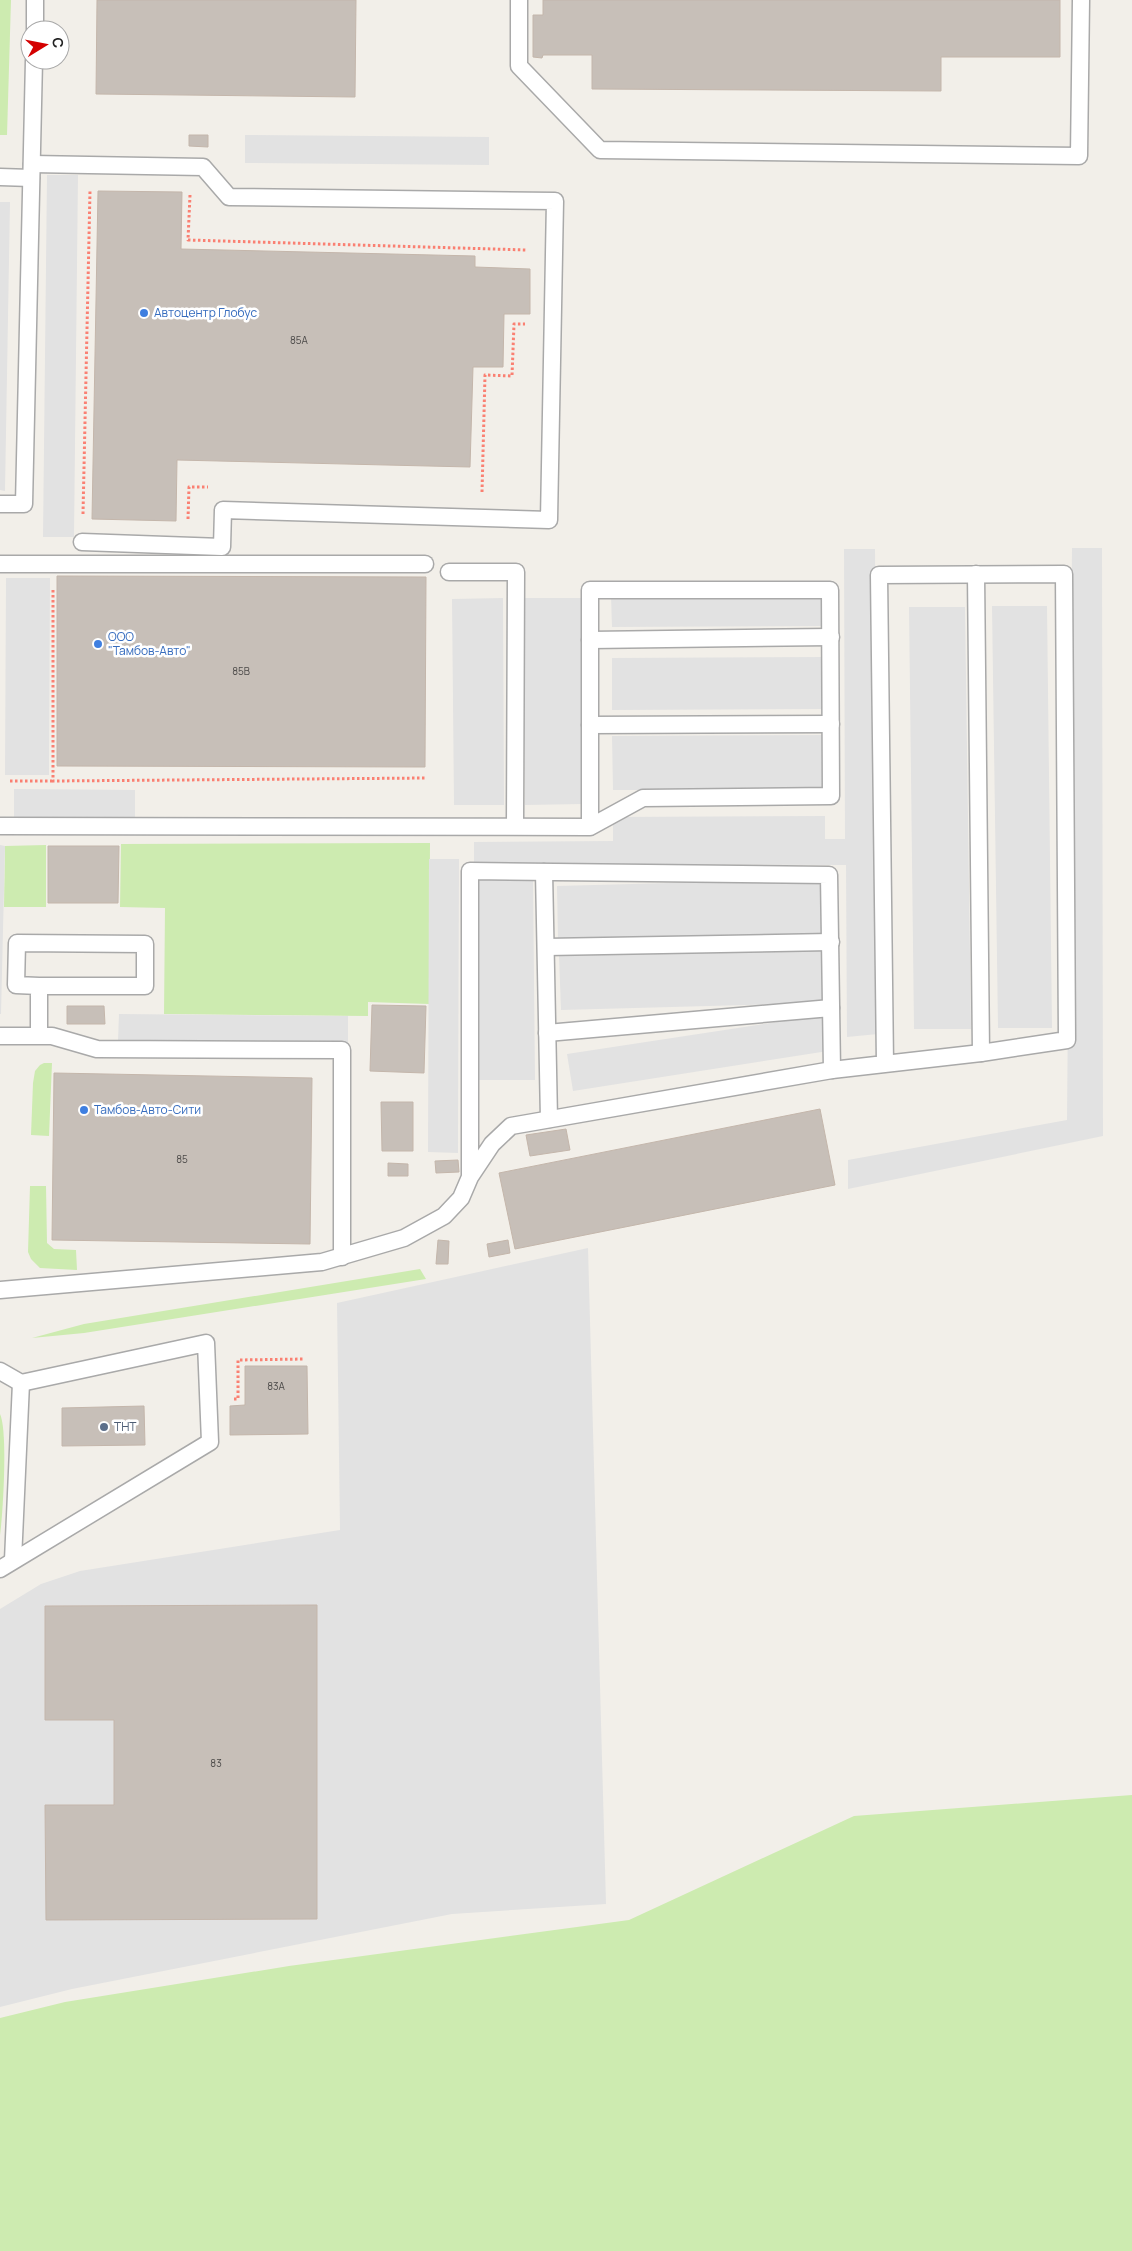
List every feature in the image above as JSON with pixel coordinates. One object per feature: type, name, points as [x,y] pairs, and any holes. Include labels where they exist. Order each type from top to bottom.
[{"type":"lane","points":[[35,20],[36,0]]},
{"type":"lane","points":[[518,0],[519,66],[600,150],[1079,156],[1081,0]]},
{"type":"lane","points":[[0,504],[24,504],[34,70]]},
{"type":"lane","points":[[0,177],[32,171],[91,166],[203,166],[229,196],[555,201],[549,520],[223,510],[222,546],[82,542]]},
{"type":"lane","points":[[0,564],[425,564]]},
{"type":"lane","points":[[449,572],[516,572],[516,826]]},
{"type":"lane","points":[[976,574],[981,1053]]},
{"type":"lane","points":[[0,1290],[322,1262],[404,1238],[444,1216],[461,1198],[470,1177],[492,1144],[511,1126],[832,1070],[885,1064],[981,1053],[1067,1040],[1064,574],[879,575],[885,1064]]},
{"type":"lane","points":[[0,826],[590,827],[642,798],[831,796],[830,590],[590,590],[590,827]]},
{"type":"lane","points":[[590,640],[831,638]]},
{"type":"lane","points":[[590,725],[831,724]]},
{"type":"lane","points":[[470,1177],[470,871],[830,875],[832,1070]]},
{"type":"lane","points":[[544,872],[549,1119]]},
{"type":"lane","points":[[546,947],[831,942]]},
{"type":"lane","points":[[17,943],[145,944],[145,986],[39,986],[16,985],[17,943]]},
{"type":"lane","points":[[39,986],[39,1035]]},
{"type":"lane","points":[[547,1033],[831,1008]]},
{"type":"lane","points":[[0,1036],[52,1036],[97,1049],[342,1050],[342,1257]]},
{"type":"lane","points":[[0,1372],[21,1383],[206,1343],[209,1398],[210,1442],[6,1564]]},
{"type":"lane","points":[[6,1564],[21,1383]]},
{"type":"path","points":[[82,542],[91,166]]},
{"type":"path","points":[[190,188],[188,240],[530,250]]},
{"type":"path","points":[[482,495],[485,375],[512,376],[514,324],[530,324]]},
{"type":"path","points":[[52,781],[53,564]]},
{"type":"path","points":[[10,781],[427,778]]},
{"type":"path","points":[[209,1398],[238,1399],[238,1360],[305,1359]]},
{"type":"green space","points":[[0,0],[11,0],[7,135],[0,135]]},
{"type":"green space","points":[[430,843],[429,1004],[368,1002],[368,1016],[164,1014],[165,908],[120,907],[121,844]]},
{"type":"green space","points":[[46,845],[46,907],[4,907],[5,846]]},
{"type":"green space","points":[[44,1063],[52,1063],[49,1136],[31,1135],[35,1071]]},
{"type":"green space","points":[[30,1186],[46,1186],[47,1243],[54,1249],[76,1250],[77,1270],[40,1268],[31,1259],[28,1252]]},
{"type":"green space","points":[[420,1269],[426,1279],[84,1333],[32,1338],[84,1324]]},
{"type":"green space","points":[[0,1414],[4,1437],[4,1454],[0,1535]]},
{"type":"green space","points":[[1132,1795],[1132,2251],[0,2251],[0,2018],[65,2002],[289,1966],[629,1920],[854,1816]]},
{"type":"shaded area","points":[[245,135],[489,137],[489,165],[245,163]]},
{"type":"shaded area","points":[[47,175],[78,175],[74,537],[43,537]]},
{"type":"shaded area","points":[[0,202],[10,202],[5,491],[0,490]]},
{"type":"shaded area","points":[[1072,548],[1102,548],[1103,1136],[848,1189],[848,1160],[1067,1120]]},
{"type":"shaded area","points":[[844,549],[875,549],[878,1034],[847,1037],[846,865],[474,864],[474,842],[613,841],[613,817],[825,816],[825,839],[845,839]]},
{"type":"shaded area","points":[[6,578],[50,578],[49,775],[5,775]]},
{"type":"shaded area","points":[[823,595],[823,626],[612,627],[611,596]]},
{"type":"shaded area","points":[[503,598],[504,805],[454,805],[452,599]]},
{"type":"shaded area","points":[[523,598],[582,598],[583,804],[525,805]]},
{"type":"shaded area","points":[[992,606],[1047,606],[1052,1028],[998,1028]]},
{"type":"shaded area","points":[[909,607],[965,607],[971,1029],[914,1029]]},
{"type":"shaded area","points":[[824,657],[824,709],[612,710],[612,658]]},
{"type":"shaded area","points":[[824,735],[824,790],[613,790],[612,736]]},
{"type":"shaded area","points":[[14,789],[135,790],[135,819],[14,818]]},
{"type":"shaded area","points":[[0,845],[5,846],[1,1014],[0,1014]]},
{"type":"shaded area","points":[[429,859],[459,859],[458,1153],[428,1152]]},
{"type":"shaded area","points":[[476,879],[533,879],[535,1080],[479,1080]]},
{"type":"shaded area","points":[[821,879],[823,934],[558,941],[557,886]]},
{"type":"shaded area","points":[[823,948],[825,1003],[561,1010],[559,956]]},
{"type":"shaded area","points":[[119,1014],[348,1016],[348,1043],[118,1041]]},
{"type":"shaded area","points":[[823,1015],[828,1051],[573,1091],[567,1054]]},
{"type":"shaded area","points":[[588,1248],[606,1904],[452,1914],[72,1989],[0,2007],[0,1609],[41,1584],[80,1571],[340,1530],[337,1303]],"holes":[[[316,1605],[46,1920],[46,1805],[114,1805],[114,1720],[45,1720],[45,1606]]]},
{"type":"building","points":[[97,0],[356,0],[355,97],[96,94]]},
{"type":"building","points":[[543,0],[1060,0],[1060,57],[941,57],[941,91],[592,89],[592,55],[543,55],[542,58],[533,57],[533,15],[543,15]]},
{"type":"building","points":[[189,135],[208,135],[208,147],[189,146]]},
{"type":"building","points":[[98,191],[182,192],[181,249],[475,256],[475,267],[530,269],[530,314],[504,314],[503,367],[473,367],[470,467],[177,460],[176,521],[92,519]]},
{"type":"building","points":[[57,576],[426,577],[425,767],[57,766]]},
{"type":"building","points":[[48,846],[119,846],[118,903],[48,903]]},
{"type":"building","points":[[372,1005],[426,1006],[424,1073],[370,1071]]},
{"type":"building","points":[[67,1006],[104,1006],[105,1024],[67,1024]]},
{"type":"building","points":[[54,1073],[312,1078],[310,1244],[52,1240]]},
{"type":"building","points":[[381,1102],[413,1102],[413,1151],[382,1151]]},
{"type":"building","points":[[820,1109],[835,1185],[515,1249],[499,1173]]},
{"type":"building","points":[[566,1129],[570,1150],[530,1156],[526,1135]]},
{"type":"building","points":[[458,1160],[459,1172],[436,1173],[435,1161]]},
{"type":"building","points":[[388,1163],[408,1164],[408,1176],[388,1176]]},
{"type":"building","points":[[438,1240],[449,1241],[448,1264],[436,1264]]},
{"type":"building","points":[[508,1240],[510,1253],[489,1257],[487,1244]]},
{"type":"building","points":[[245,1366],[307,1366],[308,1434],[230,1435],[230,1406],[245,1405]]},
{"type":"building","points":[[144,1406],[145,1445],[62,1446],[62,1408]]},
{"type":"building","points":[[317,1605],[317,1919],[46,1920],[45,1805],[114,1805],[114,1720],[45,1720],[45,1606]]},
{"type":"place","name":"Автоцентр Глобус","points":[[144,313]]},
{"type":"place","name":"ООО \"Тамбов-Авто\"","points":[[98,644]]},
{"type":"place","name":"Тамбов-Авто-Сити","points":[[84,1110]]},
{"type":"place","name":"THT","points":[[104,1427]]}]
